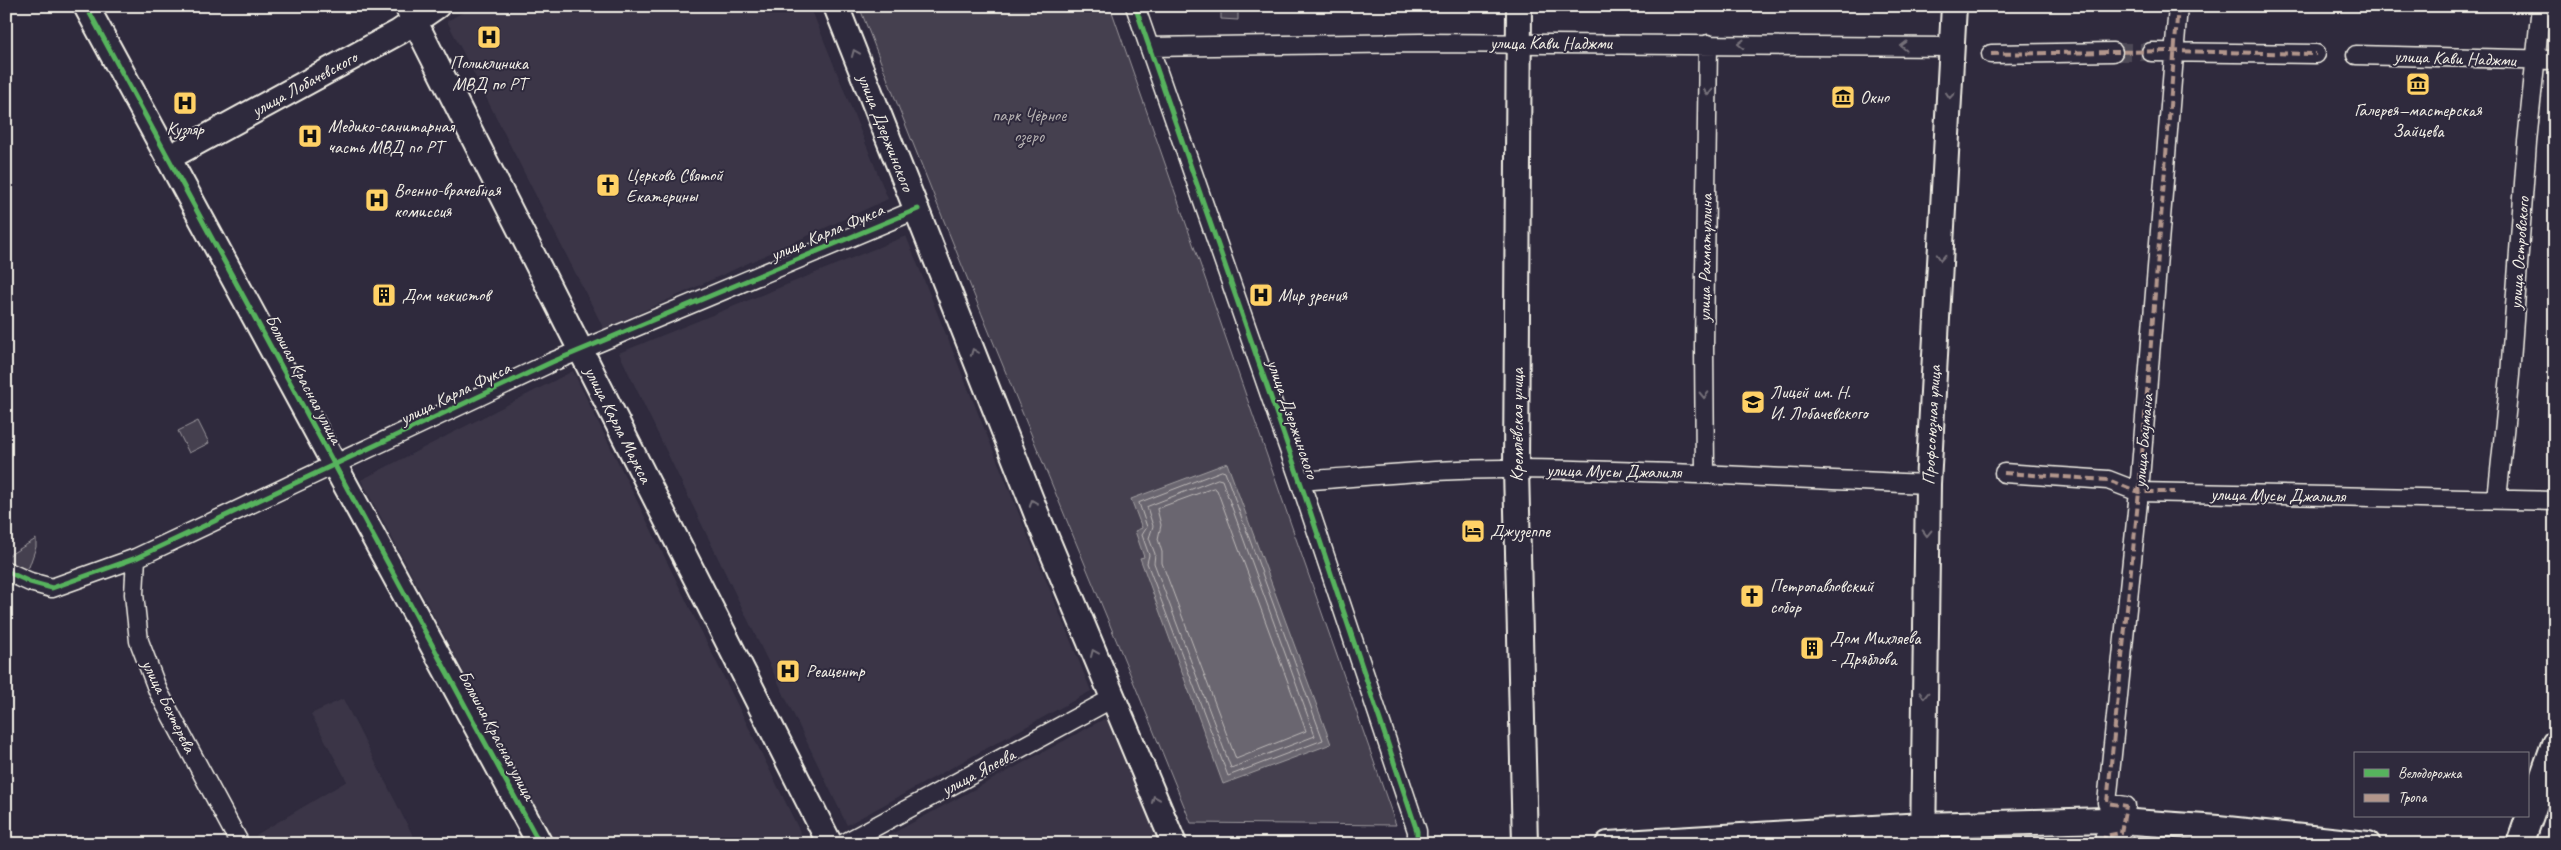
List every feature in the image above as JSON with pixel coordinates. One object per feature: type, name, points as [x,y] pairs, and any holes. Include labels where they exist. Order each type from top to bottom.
[{"type":"main road","name":"Большая Красная улица","points":[[86,6],[540,844]]},
{"type":"main road","name":"улица Дзержинского","points":[[836,6],[918,209],[1041,525],[1174,844]]},
{"type":"main road","name":"Кремлёвская улица","points":[[1519,6],[1516,468],[1525,844]]},
{"type":"main road","name":"Профсоюзная улица","points":[[1923,835],[1928,484],[1954,6]]},
{"type":"main road","name":"улица Лобачевского","points":[[168,158],[421,11]]},
{"type":"main road","name":"улица Карла Маркса","points":[[421,11],[830,844]]},
{"type":"main road","name":"улица Карла Маркса","points":[[586,348],[843,844]]},
{"type":"main road","points":[[2520,844],[2555,744]]},
{"type":"main road","points":[[1608,844],[1923,835],[2123,821],[2218,828],[2368,844]]},
{"type":"street","name":"улица Дзержинского","points":[[1135,6],[1300,481],[1414,822],[1417,844]]},
{"type":"street","name":"улица Баумана","points":[[2123,821],[2126,806],[2107,803],[2139,492],[2178,6]]},
{"type":"street","name":"улица Островского","points":[[2498,500],[2510,384],[2527,142],[2537,60],[2541,6]]},
{"type":"street","name":"улица Кави Наджми","points":[[1149,47],[1519,43],[1953,46]]},
{"type":"street","name":"улица Рахматуллина","points":[[1705,473],[1704,346],[1708,44]]},
{"type":"street","points":[[1991,54],[2114,52]]},
{"type":"street","points":[[2151,52],[2316,54]]},
{"type":"street","name":"улица Кави Наджми","points":[[2356,55],[2555,60]]},
{"type":"street","name":"улица Карла Фукса","points":[[6,572],[30,582],[52,588],[136,558],[586,348],[918,209]]},
{"type":"street","name":"улица Мусы Джалиля","points":[[1300,481],[1438,471],[1516,468],[1705,473],[1928,484]]},
{"type":"street","name":"улица Мусы Джалиля","points":[[2004,473],[2108,480],[2139,492],[2555,501]]},
{"type":"street","name":"улица Бехтерева","points":[[136,558],[134,594],[139,641],[158,691],[240,844]]},
{"type":"street","name":"улица Япеева","points":[[843,844],[1113,698]]},
{"type":"street","points":[[2104,844],[2104,836],[2121,833],[2123,821]]},
{"type":"shaded area","points":[[475,6],[810,6],[888,199],[604,329],[447,21]]},
{"type":"shaded area","points":[[906,236],[1091,691],[847,825],[619,353]]},
{"type":"shaded area","points":[[573,371],[806,844],[556,844],[361,480]]},
{"type":"shaded area","points":[[343,699],[417,844],[261,844],[256,835],[347,781],[311,714]]},
{"type":"shaded area","points":[[1108,717],[1159,844],[873,844]]},
{"type":"green space","name":"парк Чёрное озеро","points":[[859,6],[1110,6],[1396,825],[1191,823],[982,314]]},
{"type":"green space","points":[[1221,6],[1238,6],[1238,20],[1221,19]]},
{"type":"green space","points":[[198,421],[209,443],[189,453],[178,431]]},
{"type":"green space","points":[[36,539],[36,547],[29,567],[23,570],[6,566],[6,557]]},
{"type":"water","points":[[1227,463],[1331,744],[1223,784],[1140,558],[1144,557],[1135,531],[1142,528],[1131,499]]},
{"type":"tunnel","points":[[2113,52],[2151,52]]},
{"type":"marked path","points":[[2104,844],[2105,836],[2121,833],[2126,806],[2107,803],[2139,492],[2178,6]]},
{"type":"marked path","points":[[1991,54],[2173,51],[2316,54]]},
{"type":"marked path","points":[[2004,473],[2108,480],[2139,492],[2175,492]]},
{"type":"cycle path","points":[[86,6],[540,844]]},
{"type":"cycle path","points":[[1135,6],[1303,490],[1417,831],[1417,844]]},
{"type":"cycle path","points":[[6,571],[30,582],[52,588],[136,558],[552,362],[918,209]]},
{"type":"place","name":"Поликлиника МВД по РТ","points":[[489,37]]},
{"type":"place","name":"Галерея—мастерская Зайцева","points":[[2418,84]]},
{"type":"place","name":"Окно","points":[[1843,97]]},
{"type":"place","name":"Кузляр","points":[[185,103]]},
{"type":"place","name":"Медико-санитарная часть МВД по РТ","points":[[310,136]]},
{"type":"place","name":"Церковь Святой Екатерины","points":[[608,185]]},
{"type":"place","name":"Военно-врачебная комиссия","points":[[377,200]]},
{"type":"place","name":"Дом чекистов","points":[[384,295]]},
{"type":"place","name":"Мир зрения","points":[[1261,295]]},
{"type":"place","name":"Лицей им. Н. И. Лобачевского","points":[[1753,402]]},
{"type":"place","name":"Джузеппе","points":[[1473,531]]},
{"type":"place","name":"Петропавловский собор","points":[[1752,596]]},
{"type":"place","name":"Дом Михляева - Дряблова","points":[[1812,648]]},
{"type":"place","name":"Реацентр","points":[[788,671]]}]
